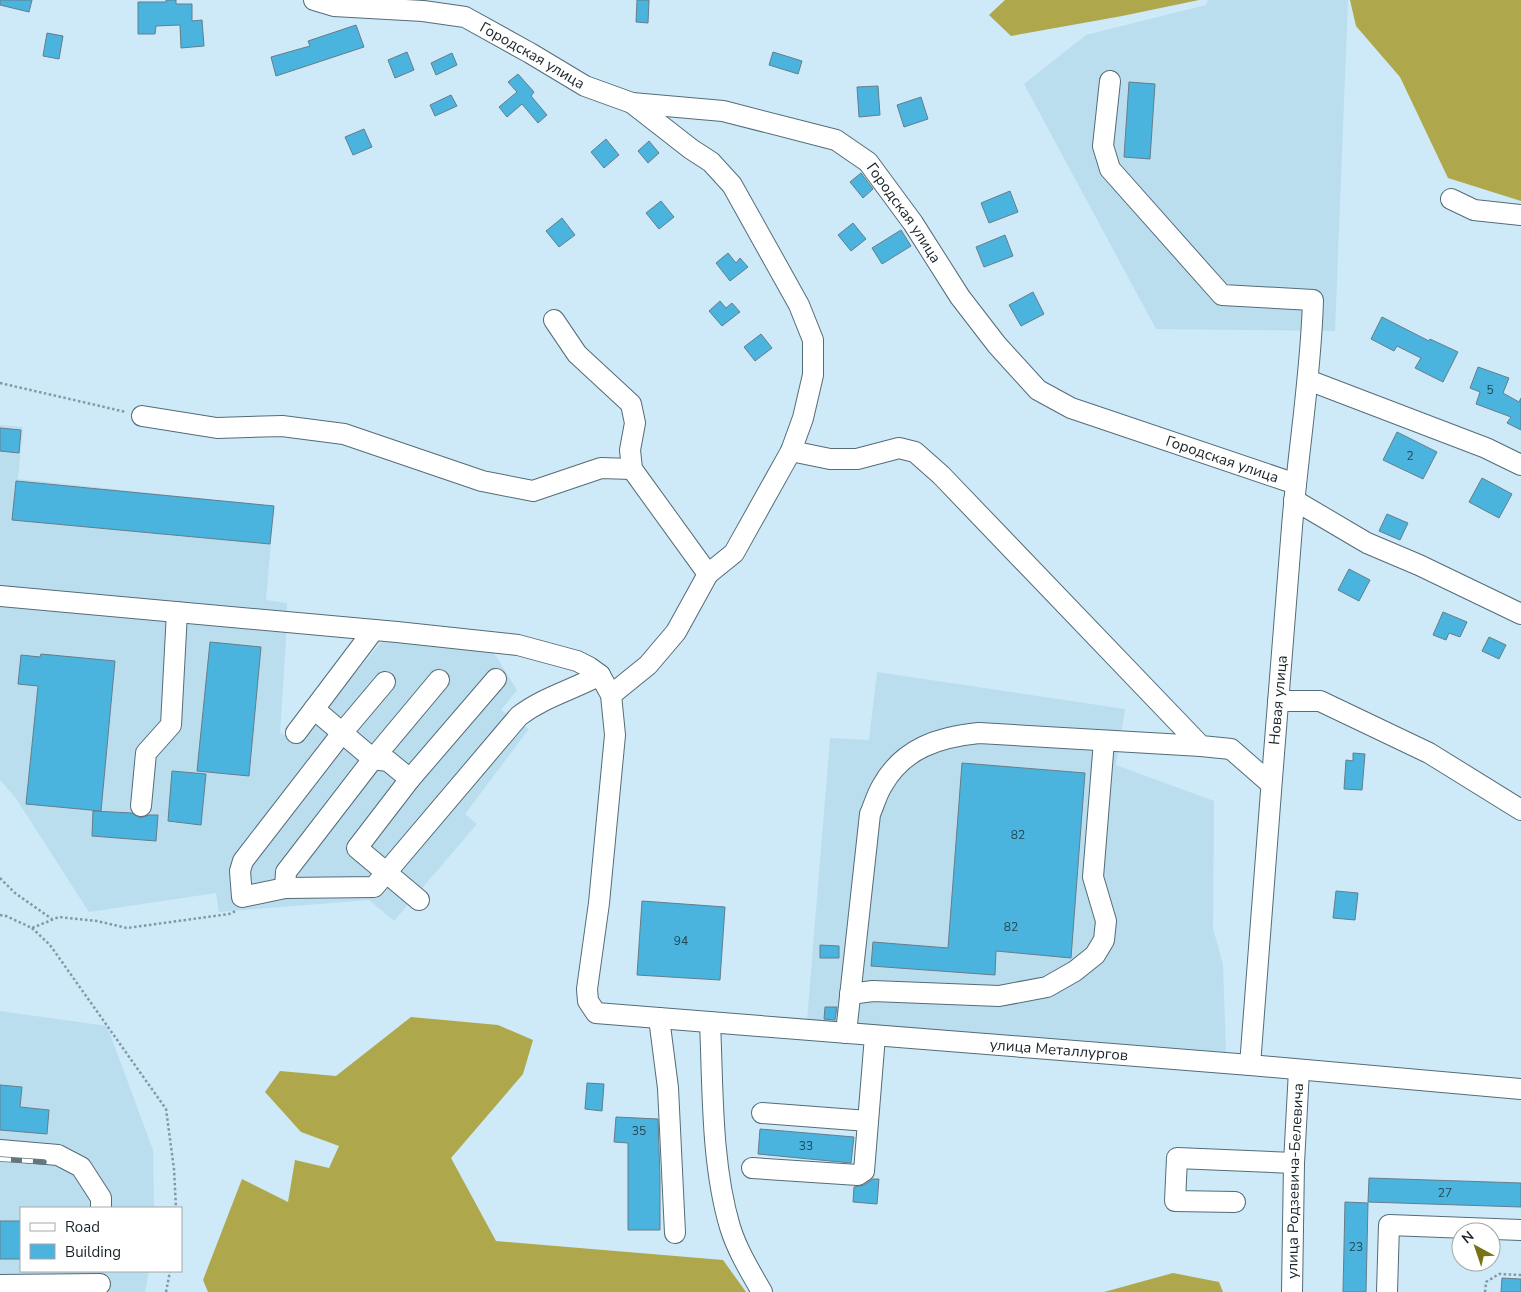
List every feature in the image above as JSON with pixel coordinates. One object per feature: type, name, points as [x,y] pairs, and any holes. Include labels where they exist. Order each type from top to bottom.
[{"type":"street","points":[[314,0],[334,6],[423,10],[463,8]]},
{"type":"street","name":"Городская улица","points":[[463,8],[530,53],[585,86],[632,103],[723,111],[836,140],[868,162],[913,223],[960,296],[997,345],[1038,390],[1071,408],[1295,492],[1367,543],[1419,564],[1521,614]]},
{"type":"street","name":"Новая улица","points":[[1110,81],[1103,146],[1110,169],[1222,295],[1312,300],[1312,335],[1295,492],[1250,1065]]},
{"type":"street","points":[[0,596],[518,645],[577,661],[589,667],[600,675],[611,696],[648,665],[676,632],[708,574],[734,553],[791,452],[803,418],[813,375],[813,340],[799,305],[732,185],[711,162],[691,150],[632,103]]},
{"type":"street","points":[[1451,199],[1474,210],[1521,215]]},
{"type":"street","points":[[554,320],[577,354],[631,404],[635,423],[630,450],[632,469],[708,574]]},
{"type":"street","points":[[1308,380],[1486,448],[1521,465]]},
{"type":"street","points":[[142,416],[217,428],[282,426],[344,434],[482,481],[533,491],[601,468],[632,469]]},
{"type":"street","points":[[791,452],[830,459],[857,459],[899,448],[915,452],[941,476],[1201,746]]},
{"type":"street","points":[[140,806],[146,753],[171,725],[177,612]]},
{"type":"street","points":[[296,733],[373,631]]},
{"type":"street","points":[[385,682],[342,733],[243,861],[240,871],[242,897],[285,888],[374,887],[519,716],[549,697],[577,688],[600,675]]},
{"type":"street","points":[[420,900],[357,848],[410,779],[496,679]]},
{"type":"street","points":[[285,888],[286,872],[373,759],[438,680]]},
{"type":"street","name":"улица Металлургов","points":[[611,696],[615,735],[599,904],[587,989],[588,1001],[596,1013],[1250,1065],[1521,1089]]},
{"type":"street","points":[[1278,701],[1320,701],[1429,753],[1521,810]]},
{"type":"street","points":[[314,709],[373,759],[388,761],[410,779]]},
{"type":"street","points":[[846,1033],[870,814],[882,786],[900,761],[924,746],[953,736],[979,733],[1231,749],[1271,784]]},
{"type":"street","points":[[850,994],[873,991],[999,996],[1047,987],[1095,955],[1104,940],[1106,921],[1093,877],[1104,741]]},
{"type":"street","points":[[659,1018],[668,1088],[675,1233]]},
{"type":"street","points":[[710,1022],[714,1132],[723,1194],[730,1227],[739,1250],[762,1292]]},
{"type":"street","points":[[752,1168],[862,1174],[864,1171],[875,1036]]},
{"type":"street","name":"улица Родзевича-Белевича","points":[[1292,1292],[1294,1163],[1299,1070]]},
{"type":"street","points":[[762,1113],[868,1121]]},
{"type":"street","points":[[0,1150],[58,1155],[81,1166],[101,1198],[101,1207]]},
{"type":"street","points":[[1235,1202],[1175,1201],[1177,1158],[1294,1163]]},
{"type":"street","points":[[1388,1292],[1389,1225],[1521,1230]]},
{"type":"street","points":[[0,1285],[100,1282]]},
{"type":"path","points":[[0,382],[142,416]]},
{"type":"path","points":[[0,878],[16,893],[52,919]]},
{"type":"path","points":[[32,928],[58,917],[96,921],[127,928],[229,914],[243,906],[242,897]]},
{"type":"path","points":[[0,915],[32,928],[50,945],[166,1109],[174,1169],[176,1207]]},
{"type":"path","points":[[166,1292],[170,1272]]},
{"type":"path","points":[[1485,1292],[1486,1282],[1499,1274],[1521,1275]]},
{"type":"shaded area","points":[[1005,0],[1199,0],[1011,36],[989,15]]},
{"type":"shaded area","points":[[1208,0],[1348,0],[1335,331],[1156,329],[1024,84],[1086,35],[1206,5]]},
{"type":"shaded area","points":[[1350,0],[1521,0],[1521,201],[1448,178],[1400,77],[1356,26]]},
{"type":"shaded area","points":[[0,425],[23,427],[18,479],[274,506],[266,600],[287,603],[280,733],[299,740],[383,640],[492,650],[517,690],[501,710],[529,729],[465,814],[477,824],[394,921],[369,900],[219,912],[216,893],[89,912],[15,797],[0,780]]},
{"type":"shaded area","points":[[877,672],[1125,709],[1116,765],[1214,801],[1213,928],[1223,965],[1226,1052],[807,1021],[830,738],[869,740]]},
{"type":"shaded area","points":[[0,1011],[107,1026],[153,1150],[154,1207],[20,1207],[20,1272],[149,1272],[145,1292],[0,1292]]},
{"type":"shaded area","points":[[411,1017],[498,1025],[533,1040],[523,1074],[451,1158],[496,1241],[723,1260],[746,1292],[208,1292],[203,1280],[242,1179],[288,1202],[295,1160],[329,1168],[339,1146],[301,1132],[265,1092],[280,1071],[336,1076]]},
{"type":"shaded area","points":[[1173,1273],[1219,1282],[1223,1292],[1104,1292]]},
{"type":"building","points":[[0,0],[32,0],[29,12],[0,5]]},
{"type":"building","points":[[166,0],[176,0],[176,4],[192,4],[192,21],[202,20],[204,46],[181,48],[180,25],[156,26],[155,34],[138,34],[138,2],[166,2]]},
{"type":"building","points":[[637,0],[649,0],[648,23],[636,22]]},
{"type":"building","points":[[356,25],[364,47],[276,76],[271,57],[310,46],[308,41]]},
{"type":"building","points":[[47,33],[63,36],[59,59],[43,56]]},
{"type":"building","points":[[407,52],[414,70],[395,78],[388,60]]},
{"type":"building","points":[[773,52],[802,61],[798,74],[769,65]]},
{"type":"building","points":[[452,53],[457,65],[436,75],[431,63]]},
{"type":"building","points":[[518,74],[534,92],[531,96],[547,115],[538,123],[522,104],[507,117],[499,107],[517,92],[508,82]]},
{"type":"building","points":[[1129,82],[1155,84],[1150,159],[1124,157]]},
{"type":"building","points":[[878,86],[880,115],[859,117],[857,87]]},
{"type":"building","points":[[451,95],[457,106],[435,116],[430,105]]},
{"type":"building","points":[[921,97],[928,119],[904,127],[897,105]]},
{"type":"building","points":[[364,129],[372,147],[353,155],[345,137]]},
{"type":"building","points":[[606,139],[619,155],[604,168],[591,152]]},
{"type":"building","points":[[649,141],[659,153],[648,163],[638,151]]},
{"type":"building","points":[[861,173],[873,189],[863,198],[850,182]]},
{"type":"building","points":[[1010,191],[1018,212],[989,223],[981,203]]},
{"type":"building","points":[[661,201],[674,217],[659,229],[646,213]]},
{"type":"building","points":[[562,218],[575,235],[559,247],[546,231]]},
{"type":"building","points":[[853,223],[866,239],[851,251],[838,235]]},
{"type":"building","points":[[901,230],[911,246],[882,264],[872,248]]},
{"type":"building","points":[[1005,235],[1013,256],[984,267],[976,247]]},
{"type":"building","points":[[728,253],[736,263],[740,258],[748,267],[730,281],[716,263]]},
{"type":"building","points":[[1033,292],[1044,314],[1021,326],[1009,305]]},
{"type":"building","points":[[720,301],[726,308],[732,303],[740,312],[722,326],[709,311]]},
{"type":"building","points":[[1382,317],[1429,341],[1430,339],[1458,352],[1443,382],[1415,368],[1421,358],[1397,346],[1394,351],[1371,339]]},
{"type":"building","points":[[761,334],[772,348],[755,361],[744,347]]},
{"type":"building","points":[[1478,367],[1509,378],[1503,393],[1519,402],[1521,398],[1521,430],[1507,423],[1511,417],[1476,404],[1480,392],[1470,388]]},
{"type":"building","points":[[0,428],[21,430],[19,453],[0,451]]},
{"type":"building","points":[[1397,432],[1437,452],[1423,479],[1383,460]]},
{"type":"building","points":[[1482,478],[1512,494],[1499,518],[1469,502]]},
{"type":"building","points":[[16,481],[274,506],[270,544],[12,520]]},
{"type":"building","points":[[1387,514],[1408,523],[1400,540],[1379,531]]},
{"type":"building","points":[[1349,569],[1370,580],[1359,601],[1338,590]]},
{"type":"building","points":[[1443,612],[1467,622],[1460,637],[1449,633],[1446,640],[1433,635]]},
{"type":"building","points":[[1489,637],[1506,645],[1499,659],[1482,651]]},
{"type":"building","points":[[210,642],[261,647],[249,776],[197,771]]},
{"type":"building","points":[[41,654],[115,661],[101,811],[26,804],[38,686],[18,684],[21,655],[40,657]]},
{"type":"building","points":[[1353,753],[1365,754],[1362,790],[1344,789],[1346,760],[1353,761]]},
{"type":"building","points":[[962,763],[1085,773],[1071,958],[996,951],[995,975],[871,966],[873,942],[948,948]]},
{"type":"building","points":[[172,771],[206,774],[201,825],[168,821]]},
{"type":"building","points":[[93,811],[132,813],[140,818],[158,815],[156,841],[92,836]]},
{"type":"building","points":[[1336,891],[1358,893],[1355,920],[1333,918]]},
{"type":"building","points":[[642,901],[725,907],[720,980],[637,975]]},
{"type":"building","points":[[820,945],[839,946],[839,958],[820,958]]},
{"type":"building","points":[[825,1007],[837,1007],[835,1020],[824,1019]]},
{"type":"building","points":[[587,1083],[604,1084],[602,1111],[585,1109]]},
{"type":"building","points":[[0,1085],[22,1087],[20,1107],[49,1110],[47,1134],[0,1130]]},
{"type":"building","points":[[616,1117],[658,1119],[660,1230],[628,1230],[628,1143],[614,1142]]},
{"type":"building","points":[[760,1129],[854,1137],[851,1163],[758,1154]]},
{"type":"building","points":[[1369,1178],[1521,1183],[1521,1207],[1368,1202]]},
{"type":"building","points":[[873,1179],[879,1179],[877,1204],[853,1202],[854,1187],[864,1185]]},
{"type":"building","points":[[1345,1202],[1368,1203],[1366,1292],[1343,1292]]},
{"type":"building","points":[[0,1221],[20,1221],[20,1259],[0,1259]]},
{"type":"building","points":[[1502,1278],[1521,1279],[1521,1292],[1501,1292]]},
{"type":"railway","points":[[0,1159],[44,1162]]}]
